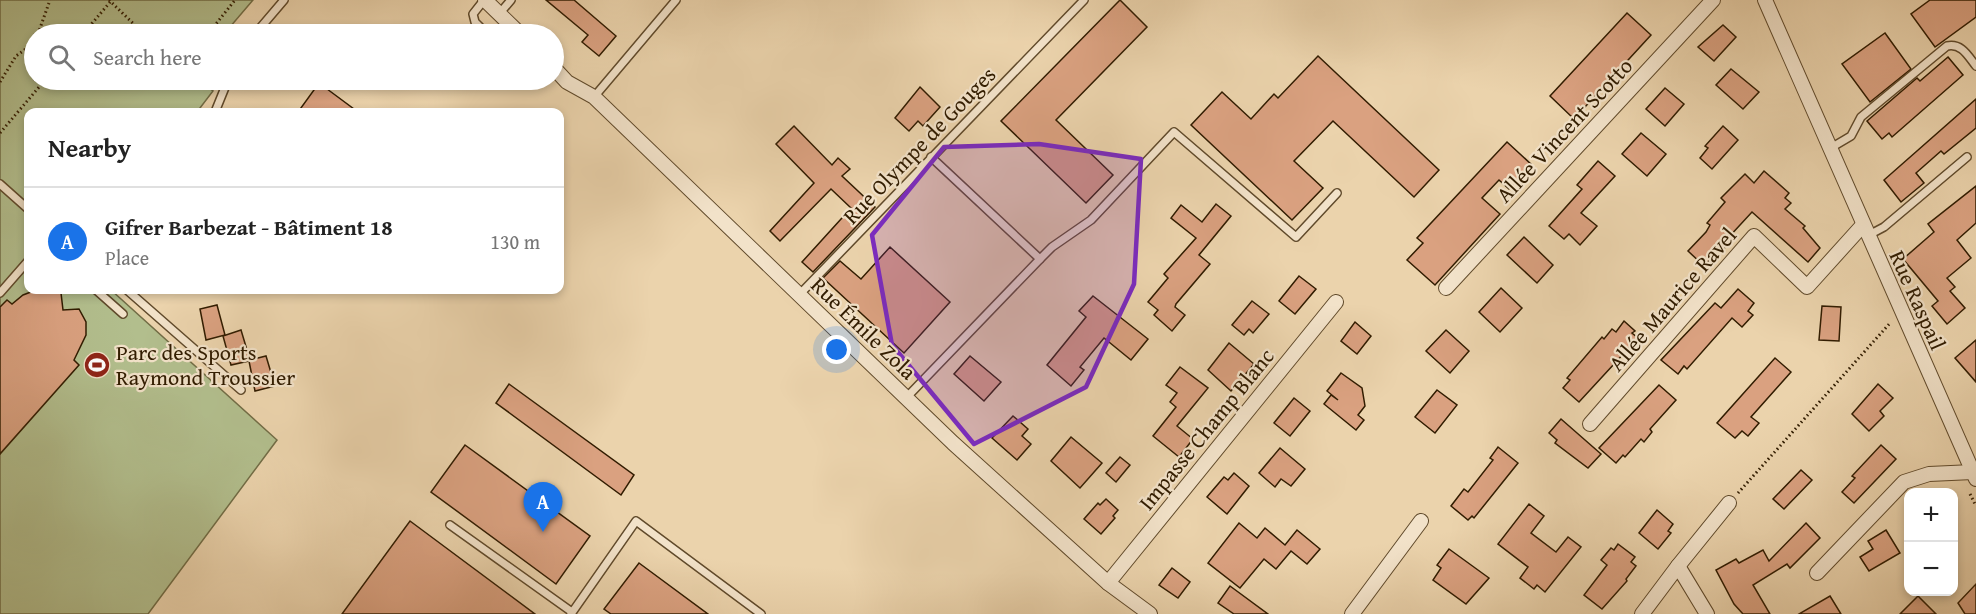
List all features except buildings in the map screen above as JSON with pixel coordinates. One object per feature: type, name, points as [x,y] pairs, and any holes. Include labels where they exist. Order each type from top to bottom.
[{"type":"street","points":[[484,0],[510,24]]},
{"type":"street","name":"Allée Vincent Scotto","points":[[1446,288],[1713,0]]},
{"type":"street","name":"Rue Raspail","points":[[1765,0],[1974,475]]},
{"type":"street","name":"Rue Émile Zola","points":[[564,79],[594,96],[906,398],[1108,583],[1150,614]]},
{"type":"street","name":"Allée Maurice Ravel","points":[[1590,424],[1754,236],[1807,287],[1865,231]]},
{"type":"street","name":"Impasse Champ Blanc","points":[[1108,583],[1336,302]]},
{"type":"street","points":[[1817,573],[1904,482],[1929,474],[1974,475]]},
{"type":"street","points":[[1642,614],[1729,503]]},
{"type":"street","points":[[1352,614],[1421,521]]},
{"type":"street","points":[[1678,566],[1707,614]]},
{"type":"lane","points":[[264,24],[284,0]]},
{"type":"lane","points":[[477,24],[473,14],[484,0]]},
{"type":"lane","points":[[499,14],[511,0]]},
{"type":"lane","points":[[594,96],[676,0]]},
{"type":"lane","name":"Rue Olympe de Gouges","points":[[799,295],[1084,0]]},
{"type":"lane","points":[[1829,149],[1851,136],[1861,117],[1947,46],[1954,44],[1962,48],[1976,66]]},
{"type":"lane","points":[[217,108],[224,90]]},
{"type":"lane","points":[[906,398],[1052,247],[1091,220],[1174,132],[1296,237],[1337,193]]},
{"type":"lane","points":[[931,157],[1040,259]]},
{"type":"lane","name":"Rue Raspail","points":[[1865,231],[1884,227],[1967,157]]},
{"type":"lane","points":[[0,184],[24,205]]},
{"type":"lane","points":[[0,293],[24,266]]},
{"type":"lane","points":[[100,294],[123,314]]},
{"type":"lane","points":[[132,294],[241,390]]},
{"type":"lane","points":[[450,525],[571,613],[636,521],[761,614]]},
{"type":"path","points":[[42,24],[50,0]]},
{"type":"path","points":[[91,24],[111,0],[134,24]]},
{"type":"path","points":[[216,24],[235,0]]},
{"type":"path","points":[[0,82],[16,56],[24,48]]},
{"type":"path","points":[[0,133],[37,90]]},
{"type":"path","points":[[1729,503],[1901,311]]},
{"type":"highlighted area","points":[[1039,144],[1141,159],[1134,284],[1086,387],[974,444],[892,345],[872,235],[944,147]]},
{"type":"green space","name":"Parc des Sports Raymond Troussier","points":[[0,0],[253,0],[233,24],[24,24],[24,90],[213,91],[200,108],[24,108],[24,294],[115,294],[277,440],[148,614],[0,614]]},
{"type":"place","name":"Parc des Sports Raymond Troussier","points":[[97,365]]},
{"type":"place","name":"Gifrer Barbezat - Bâtiment 18","points":[[543,532]]}]
